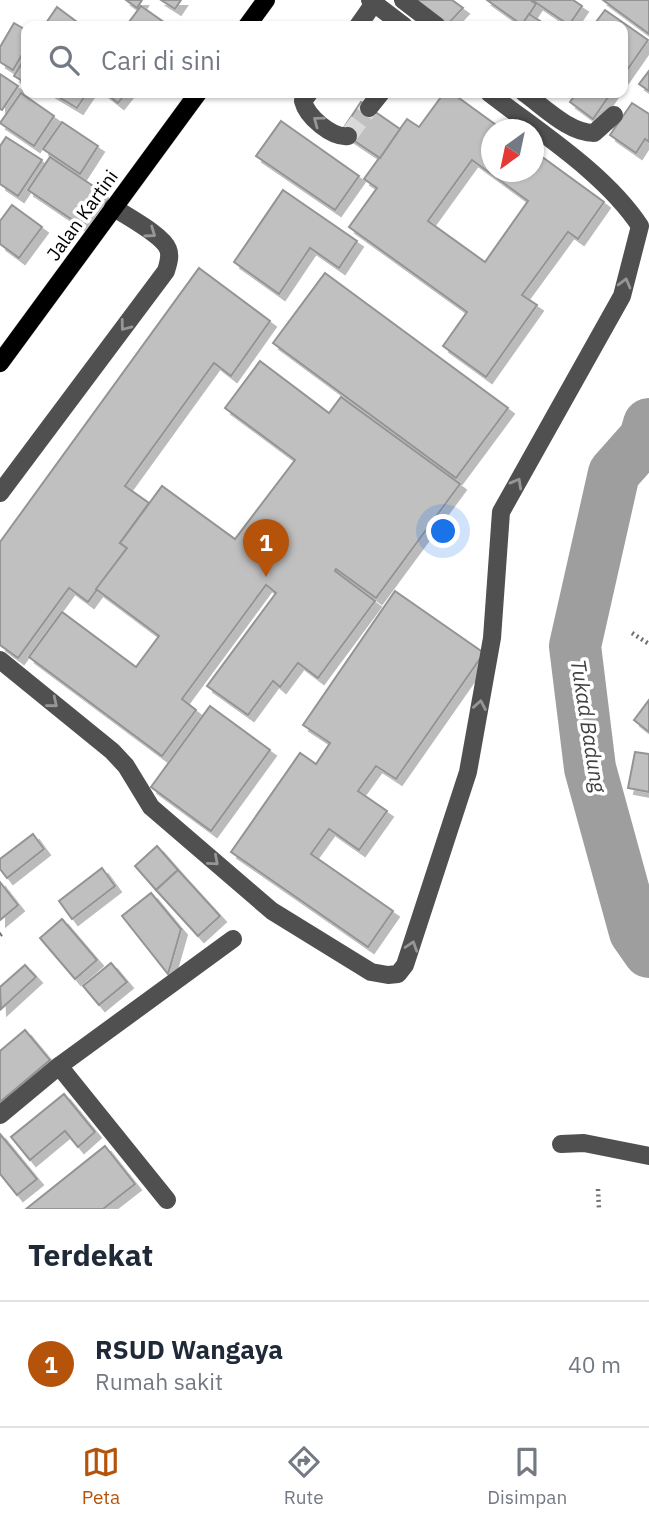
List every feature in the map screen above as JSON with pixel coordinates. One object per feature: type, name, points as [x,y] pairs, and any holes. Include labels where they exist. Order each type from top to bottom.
[{"type":"main road","points":[[251,21],[266,0]]},
{"type":"main road","name":"Jalan Kartini","points":[[0,363],[194,98]]},
{"type":"street","points":[[403,0],[430,21]]},
{"type":"street","points":[[361,21],[372,2],[397,21]]},
{"type":"street","points":[[305,98],[303,101],[308,114],[339,136],[348,136]]},
{"type":"street","points":[[369,108],[377,98]]},
{"type":"street","points":[[0,660],[112,751],[126,766],[151,807],[272,911],[371,972],[398,974],[405,965],[468,772],[492,638],[500,512],[622,296],[640,226],[627,206],[596,177],[495,98]]},
{"type":"street","points":[[531,98],[574,129],[586,133],[594,133],[614,115]]},
{"type":"street","points":[[0,494],[166,271],[168,248],[161,240],[113,207]]},
{"type":"street","points":[[0,1115],[59,1066],[233,939]]},
{"type":"street","points":[[59,1066],[167,1200]]},
{"type":"street","points":[[561,1144],[584,1143],[630,1150],[649,1156]]},
{"type":"path","points":[[632,633],[649,644]]},
{"type":"path","points":[[598,1189],[599,1209]]},
{"type":"building","points":[[126,0],[142,0],[137,8]]},
{"type":"building","points":[[161,0],[181,0],[175,9]]},
{"type":"building","points":[[413,0],[452,0],[463,8],[451,21],[440,21]]},
{"type":"building","points":[[487,0],[530,0],[536,4],[525,21],[516,21]]},
{"type":"building","points":[[532,0],[573,0],[582,6],[572,21],[563,21]]},
{"type":"building","points":[[603,0],[649,0],[649,34]]},
{"type":"building","points":[[141,6],[162,21],[130,21]]},
{"type":"building","points":[[57,7],[76,21],[47,21]]},
{"type":"building","points":[[605,10],[621,21],[597,21]]},
{"type":"building","points":[[529,14],[540,21],[524,21]]},
{"type":"building","points":[[14,23],[21,27],[21,56],[13,70],[0,62],[0,47]]},
{"type":"building","points":[[628,26],[648,40],[628,69]]},
{"type":"building","points":[[21,64],[21,80],[14,76]]},
{"type":"building","points":[[649,71],[649,91],[639,84]]},
{"type":"building","points":[[0,74],[18,86],[2,110],[0,109]]},
{"type":"building","points":[[21,93],[21,98],[28,98],[54,116],[34,146],[0,123]]},
{"type":"building","points":[[60,98],[84,98],[77,108]]},
{"type":"building","points":[[440,98],[459,98],[488,119],[481,119],[481,167],[472,160],[428,221],[485,262],[528,201],[502,182],[544,182],[544,158],[604,202],[578,239],[568,232],[522,295],[537,305],[486,377],[443,346],[467,312],[349,227],[377,188],[364,179],[407,119],[419,127]]},
{"type":"building","points":[[573,98],[608,98],[593,119],[570,102]]},
{"type":"building","points":[[361,102],[400,129],[380,158],[341,132]]},
{"type":"building","points":[[632,103],[649,114],[649,142],[645,139],[636,153],[610,135]]},
{"type":"building","points":[[281,121],[359,176],[335,210],[256,156]]},
{"type":"building","points":[[62,122],[98,146],[80,174],[43,149]]},
{"type":"building","points":[[6,137],[42,160],[18,196],[0,184],[0,146]]},
{"type":"building","points":[[50,157],[105,194],[83,227],[28,190]]},
{"type":"building","points":[[283,190],[357,241],[339,268],[310,248],[279,294],[234,262]]},
{"type":"building","points":[[12,205],[42,227],[19,258],[0,244],[0,221]]},
{"type":"building","points":[[199,268],[270,321],[231,376],[214,363],[125,486],[149,503],[120,543],[127,548],[88,602],[69,588],[18,658],[0,645],[0,542]]},
{"type":"building","points":[[325,273],[508,408],[456,478],[273,343]]},
{"type":"building","points":[[260,361],[329,413],[341,397],[460,484],[376,598],[336,569],[335,571],[375,601],[318,678],[298,663],[280,687],[273,681],[248,715],[207,686],[276,593],[266,585],[182,699],[196,710],[162,756],[29,657],[62,612],[136,667],[159,636],[96,589],[127,548],[120,543],[162,486],[235,539],[295,460],[225,408]]},
{"type":"building","points":[[395,591],[484,653],[396,779],[376,766],[358,791],[387,811],[359,850],[329,829],[311,854],[393,911],[368,947],[231,852],[300,753],[316,764],[330,743],[303,725]]},
{"type":"building","points":[[649,700],[649,732],[634,720]]},
{"type":"building","points":[[210,706],[270,750],[211,831],[151,787]]},
{"type":"building","points":[[635,752],[649,754],[649,792],[628,788]]},
{"type":"building","points":[[33,834],[44,849],[7,878],[0,869],[0,859]]},
{"type":"building","points":[[157,846],[178,870],[156,890],[135,866]]},
{"type":"building","points":[[102,868],[115,886],[72,919],[59,901]]},
{"type":"building","points":[[178,870],[220,916],[198,936],[156,890]]},
{"type":"building","points":[[0,882],[18,905],[0,920]]},
{"type":"building","points":[[151,893],[181,929],[168,974],[122,916]]},
{"type":"building","points":[[62,919],[97,960],[75,979],[40,938]]},
{"type":"building","points":[[111,963],[127,982],[99,1005],[83,986]]},
{"type":"building","points":[[25,965],[36,977],[1,1009],[0,987]]},
{"type":"building","points":[[25,1030],[50,1060],[0,1102],[0,1051]]},
{"type":"building","points":[[64,1094],[95,1132],[78,1147],[65,1131],[30,1160],[11,1137]]},
{"type":"building","points":[[0,1134],[37,1179],[17,1195],[0,1174]]},
{"type":"building","points":[[105,1146],[135,1184],[103,1209],[26,1209]]},
{"type":"waterway","name":"Tukad Badung","points":[[649,424],[645,438],[614,473],[575,646],[590,768],[635,932],[649,952]]},
{"type":"tunnel","points":[[348,136],[369,108]]},
{"type":"place","name":"RSUD Wangaya","points":[[266,577]]}]
